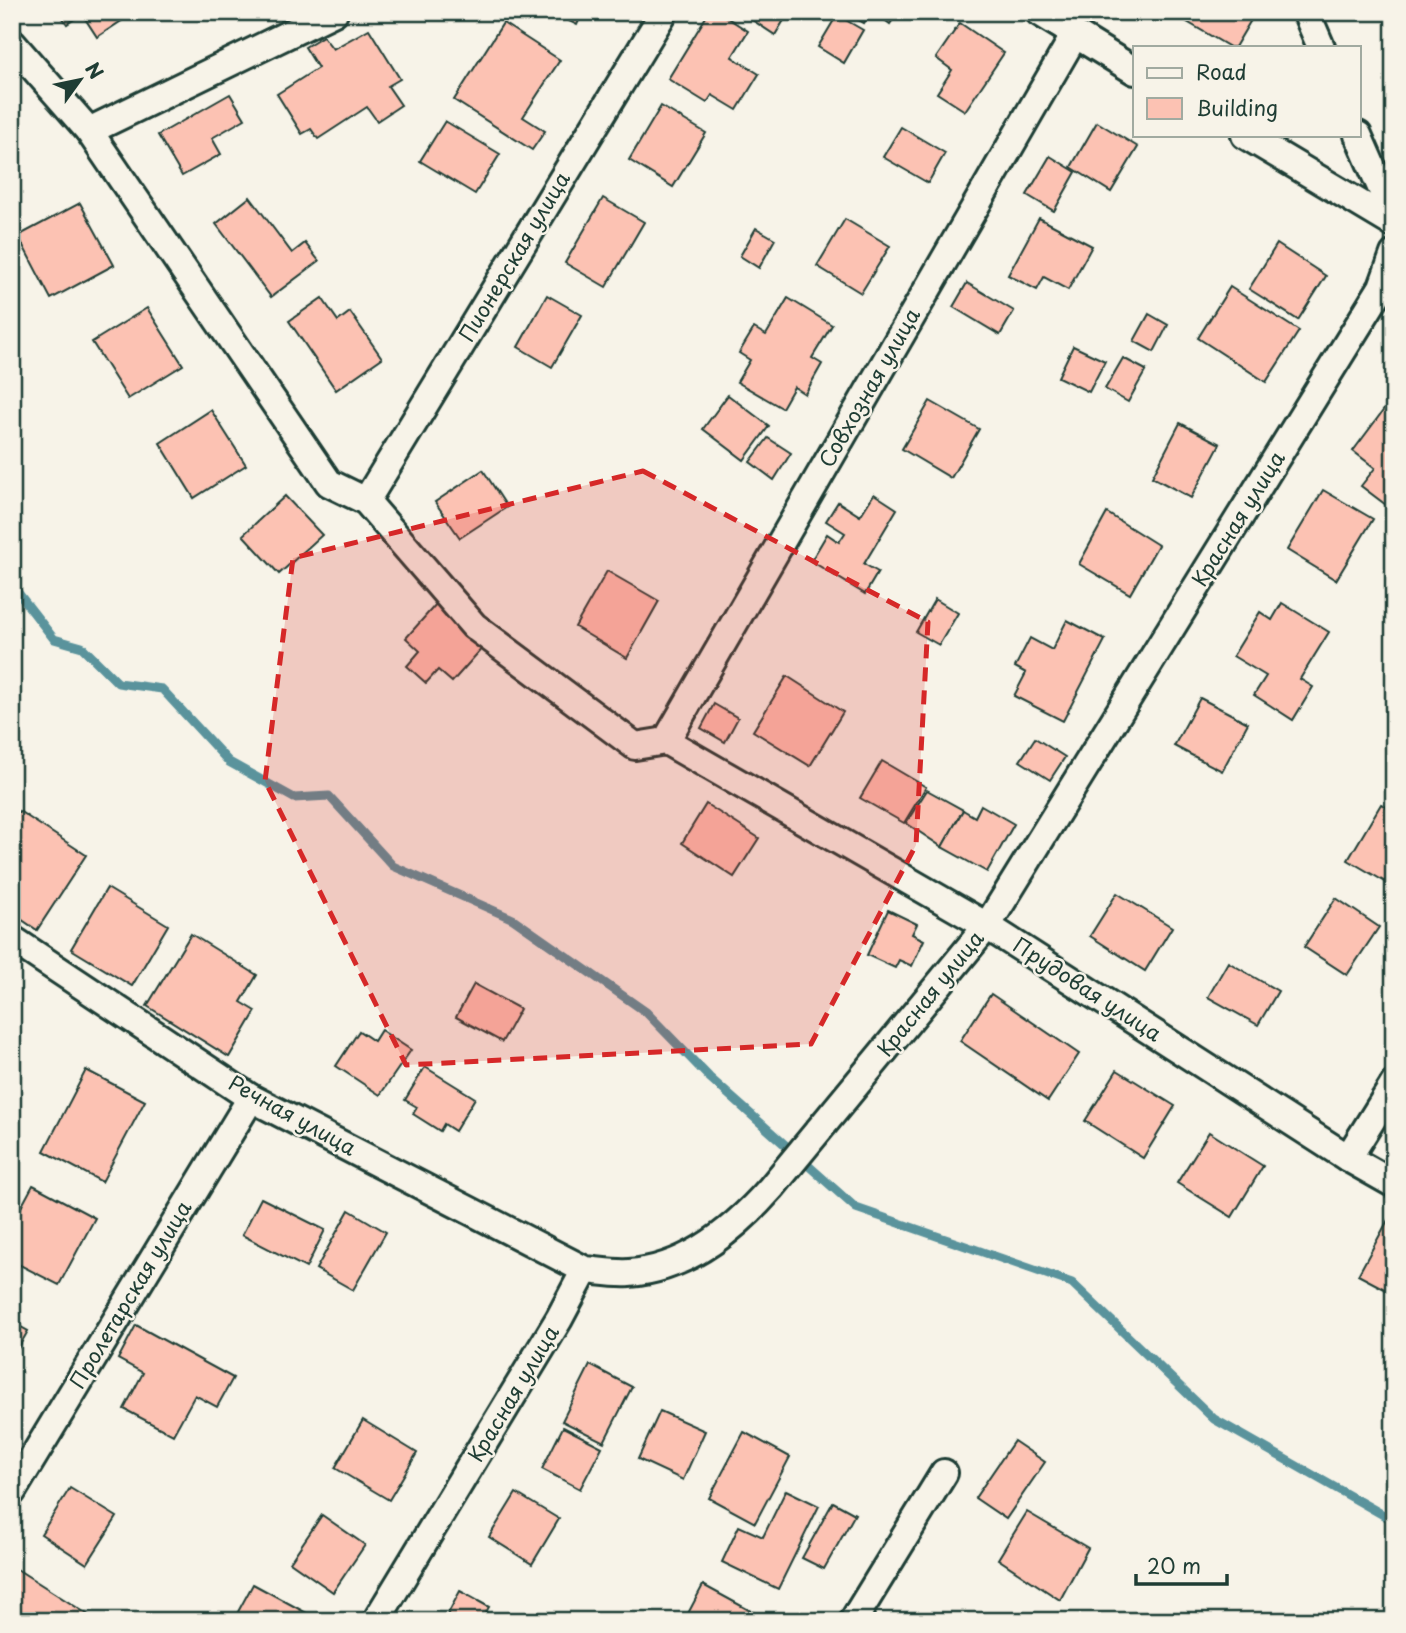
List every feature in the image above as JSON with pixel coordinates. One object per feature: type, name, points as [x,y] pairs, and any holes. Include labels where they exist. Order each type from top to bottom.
[{"type":"street","points":[[89,131],[334,12]]},
{"type":"street","name":"Пионерская улица","points":[[366,501],[664,12]]},
{"type":"street","points":[[1039,12],[1133,70]]},
{"type":"street","points":[[1306,12],[1321,46]]},
{"type":"street","name":"Совхозная улица","points":[[666,741],[1074,36]]},
{"type":"street","points":[[12,43],[89,131],[329,483],[366,501],[474,626],[635,746],[666,741]]},
{"type":"street","points":[[1247,136],[1394,224]]},
{"type":"street","points":[[1359,136],[1394,217]]},
{"type":"street","name":"Красная улица","points":[[376,1621],[559,1319],[585,1270],[628,1273],[668,1265],[703,1248],[735,1224],[771,1188],[987,926],[1374,299],[1394,254]]},
{"type":"street","name":"Прудовая улица","points":[[666,741],[987,926],[1348,1158],[1394,1184]]},
{"type":"street","name":"Речная улица","points":[[12,939],[251,1098],[585,1270]]},
{"type":"street","points":[[1348,1158],[1394,1084]]},
{"type":"street","name":"Пролетарская улица","points":[[12,1492],[251,1098]]},
{"type":"street","points":[[853,1621],[944,1473]]},
{"type":"highlighted area","points":[[643,471],[928,622],[916,845],[811,1044],[406,1065],[265,781],[293,558]]},
{"type":"building","points":[[59,12],[135,12],[97,37],[82,14],[67,24]]},
{"type":"building","points":[[551,12],[583,12],[577,25]]},
{"type":"building","points":[[709,12],[718,12],[748,31],[732,57],[759,74],[737,110],[712,95],[707,103],[668,79]]},
{"type":"building","points":[[740,12],[789,12],[775,35]]},
{"type":"building","points":[[845,12],[870,12],[864,23]]},
{"type":"building","points":[[874,12],[898,12],[890,24]]},
{"type":"building","points":[[1170,12],[1239,12],[1251,20],[1236,46],[1228,46]]},
{"type":"building","points":[[837,15],[863,30],[844,63],[818,47]]},
{"type":"building","points":[[503,23],[560,60],[523,117],[545,131],[532,150],[454,100]]},
{"type":"building","points":[[960,23],[1004,53],[965,111],[937,93],[952,70],[936,58]]},
{"type":"building","points":[[369,29],[400,79],[388,86],[401,105],[377,121],[367,107],[318,139],[311,129],[302,134],[277,94],[318,68],[305,47],[323,36],[333,49]]},
{"type":"building","points":[[12,86],[19,97],[12,102]]},
{"type":"building","points":[[230,94],[245,119],[212,138],[221,154],[182,176],[158,135]]},
{"type":"building","points":[[661,106],[706,133],[673,187],[629,160]]},
{"type":"building","points":[[445,121],[500,154],[475,194],[420,161]]},
{"type":"building","points":[[1097,122],[1138,147],[1111,192],[1071,167]]},
{"type":"building","points":[[901,127],[945,153],[928,183],[883,157]]},
{"type":"building","points":[[1050,156],[1076,172],[1054,211],[1027,195]]},
{"type":"building","points":[[250,197],[292,253],[305,243],[319,261],[271,297],[216,224]]},
{"type":"building","points":[[603,198],[644,222],[606,287],[565,263]]},
{"type":"building","points":[[80,203],[114,265],[51,299],[18,236]]},
{"type":"building","points":[[1039,218],[1092,246],[1068,290],[1044,277],[1037,290],[1008,275]]},
{"type":"building","points":[[845,219],[890,246],[861,293],[817,266]]},
{"type":"building","points":[[756,228],[775,239],[759,268],[740,256]]},
{"type":"building","points":[[1277,244],[1326,276],[1298,320],[1249,289]]},
{"type":"building","points":[[967,283],[1014,311],[1000,335],[953,307]]},
{"type":"building","points":[[1230,287],[1299,331],[1266,382],[1198,338]]},
{"type":"building","points":[[547,295],[582,315],[552,367],[518,347]]},
{"type":"building","points":[[322,298],[338,321],[350,312],[382,358],[336,390],[289,321]]},
{"type":"building","points":[[788,298],[832,325],[812,358],[822,364],[805,394],[794,387],[782,408],[737,382],[750,360],[739,353],[754,328],[766,335]]},
{"type":"building","points":[[147,308],[183,365],[128,399],[92,342]]},
{"type":"building","points":[[1149,314],[1168,325],[1154,352],[1134,341]]},
{"type":"building","points":[[1073,346],[1105,361],[1089,392],[1058,377]]},
{"type":"building","points":[[1123,358],[1146,370],[1128,402],[1105,389]]},
{"type":"building","points":[[1394,372],[1394,387],[1387,383]]},
{"type":"building","points":[[728,395],[769,426],[744,460],[703,429]]},
{"type":"building","points":[[1394,396],[1394,511],[1361,486],[1375,468],[1353,451]]},
{"type":"building","points":[[930,401],[979,429],[951,478],[902,449]]},
{"type":"building","points":[[211,410],[246,465],[194,498],[160,443]]},
{"type":"building","points":[[1180,423],[1220,444],[1191,498],[1152,477]]},
{"type":"building","points":[[768,438],[791,453],[774,480],[750,462]]},
{"type":"building","points":[[483,470],[507,507],[460,538],[435,502]]},
{"type":"building","points":[[1323,490],[1373,519],[1336,580],[1287,550]]},
{"type":"building","points":[[874,494],[897,509],[864,564],[878,572],[865,594],[811,561],[827,534],[839,542],[845,533],[826,521],[838,502],[860,516]]},
{"type":"building","points":[[285,496],[322,535],[279,574],[243,535]]},
{"type":"building","points":[[1107,513],[1158,545],[1130,594],[1079,564]]},
{"type":"building","points":[[607,571],[659,601],[627,658],[575,627]]},
{"type":"building","points":[[935,599],[958,613],[939,645],[916,632]]},
{"type":"building","points":[[437,603],[485,645],[452,682],[438,670],[426,683],[407,666],[420,651],[406,638]]},
{"type":"building","points":[[1282,603],[1329,632],[1300,679],[1313,687],[1293,720],[1254,695],[1266,676],[1233,656],[1260,612],[1272,620]]},
{"type":"building","points":[[1067,620],[1105,640],[1063,721],[1014,696],[1026,673],[1015,667],[1030,638],[1052,650]]},
{"type":"building","points":[[787,676],[843,712],[810,766],[753,731]]},
{"type":"building","points":[[1200,698],[1248,723],[1222,771],[1174,746]]},
{"type":"building","points":[[714,704],[738,718],[725,742],[701,728]]},
{"type":"building","points":[[1035,738],[1065,757],[1050,780],[1020,761]]},
{"type":"building","points":[[882,761],[926,787],[904,823],[860,798]]},
{"type":"building","points":[[927,790],[963,810],[942,847],[906,823]]},
{"type":"building","points":[[706,804],[759,838],[734,877],[682,843]]},
{"type":"building","points":[[1381,804],[1394,811],[1394,887],[1348,860]]},
{"type":"building","points":[[981,805],[1014,824],[987,872],[942,847],[963,810],[975,817]]},
{"type":"building","points":[[19,811],[86,855],[37,930],[12,913],[12,822]]},
{"type":"building","points":[[107,888],[168,925],[132,986],[71,949]]},
{"type":"building","points":[[1117,893],[1172,927],[1145,971],[1090,936]]},
{"type":"building","points":[[1336,898],[1379,927],[1347,975],[1304,947]]},
{"type":"building","points":[[888,910],[917,924],[912,934],[924,940],[912,966],[899,960],[895,968],[867,955]]},
{"type":"building","points":[[1394,919],[1394,936],[1387,931]]},
{"type":"building","points":[[191,934],[257,975],[241,1002],[256,1011],[229,1057],[147,1006]]},
{"type":"building","points":[[1228,962],[1278,991],[1258,1025],[1208,997]]},
{"type":"building","points":[[474,984],[520,1009],[502,1042],[456,1017]]},
{"type":"building","points":[[991,994],[1079,1054],[1048,1101],[960,1041]]},
{"type":"building","points":[[381,1030],[411,1050],[380,1095],[336,1066],[359,1031],[374,1041]]},
{"type":"building","points":[[425,1067],[475,1098],[455,1131],[444,1124],[440,1131],[413,1114],[417,1107],[405,1100]]},
{"type":"building","points":[[86,1070],[145,1101],[102,1182],[44,1151]]},
{"type":"building","points":[[1117,1070],[1175,1106],[1143,1158],[1085,1121]]},
{"type":"building","points":[[1209,1132],[1263,1166],[1232,1217],[1177,1183]]},
{"type":"building","points":[[1394,1145],[1394,1165],[1385,1161]]},
{"type":"building","points":[[33,1185],[95,1218],[59,1285],[12,1261],[12,1224]]},
{"type":"building","points":[[261,1198],[325,1230],[306,1268],[242,1235]]},
{"type":"building","points":[[1394,1209],[1394,1294],[1358,1275]]},
{"type":"building","points":[[349,1210],[386,1232],[353,1290],[316,1269]]},
{"type":"building","points":[[12,1322],[28,1331],[12,1359]]},
{"type":"building","points":[[136,1325],[233,1378],[217,1407],[195,1395],[173,1435],[124,1409],[143,1373],[118,1359]]},
{"type":"building","points":[[590,1365],[632,1387],[604,1442],[562,1421]]},
{"type":"building","points":[[660,1411],[705,1431],[683,1480],[638,1459]]},
{"type":"building","points":[[363,1420],[417,1453],[389,1500],[335,1468]]},
{"type":"building","points":[[563,1427],[602,1447],[580,1489],[542,1469]]},
{"type":"building","points":[[744,1432],[790,1457],[755,1523],[709,1498]]},
{"type":"building","points":[[1014,1441],[1045,1462],[1006,1519],[975,1498]]},
{"type":"building","points":[[70,1488],[117,1517],[87,1564],[41,1534]]},
{"type":"building","points":[[786,1490],[819,1506],[778,1589],[722,1562],[739,1526],[763,1537]]},
{"type":"building","points":[[516,1493],[559,1519],[532,1564],[489,1537]]},
{"type":"building","points":[[833,1502],[855,1514],[824,1569],[802,1558]]},
{"type":"building","points":[[1027,1512],[1088,1548],[1060,1600],[998,1559]]},
{"type":"building","points":[[322,1515],[365,1545],[333,1592],[290,1562]]},
{"type":"building","points":[[12,1566],[98,1621],[12,1621]]},
{"type":"building","points":[[253,1584],[312,1616],[309,1621],[233,1621]]},
{"type":"building","points":[[703,1585],[760,1616],[758,1621],[684,1621]]},
{"type":"building","points":[[460,1591],[489,1607],[481,1621],[444,1621]]},
{"type":"waterway","points":[[12,585],[54,639],[82,647],[118,683],[162,689],[229,762],[294,798],[329,796],[393,866],[513,919],[646,1012],[709,1077],[856,1208],[1072,1283],[1214,1419],[1394,1521]]}]
